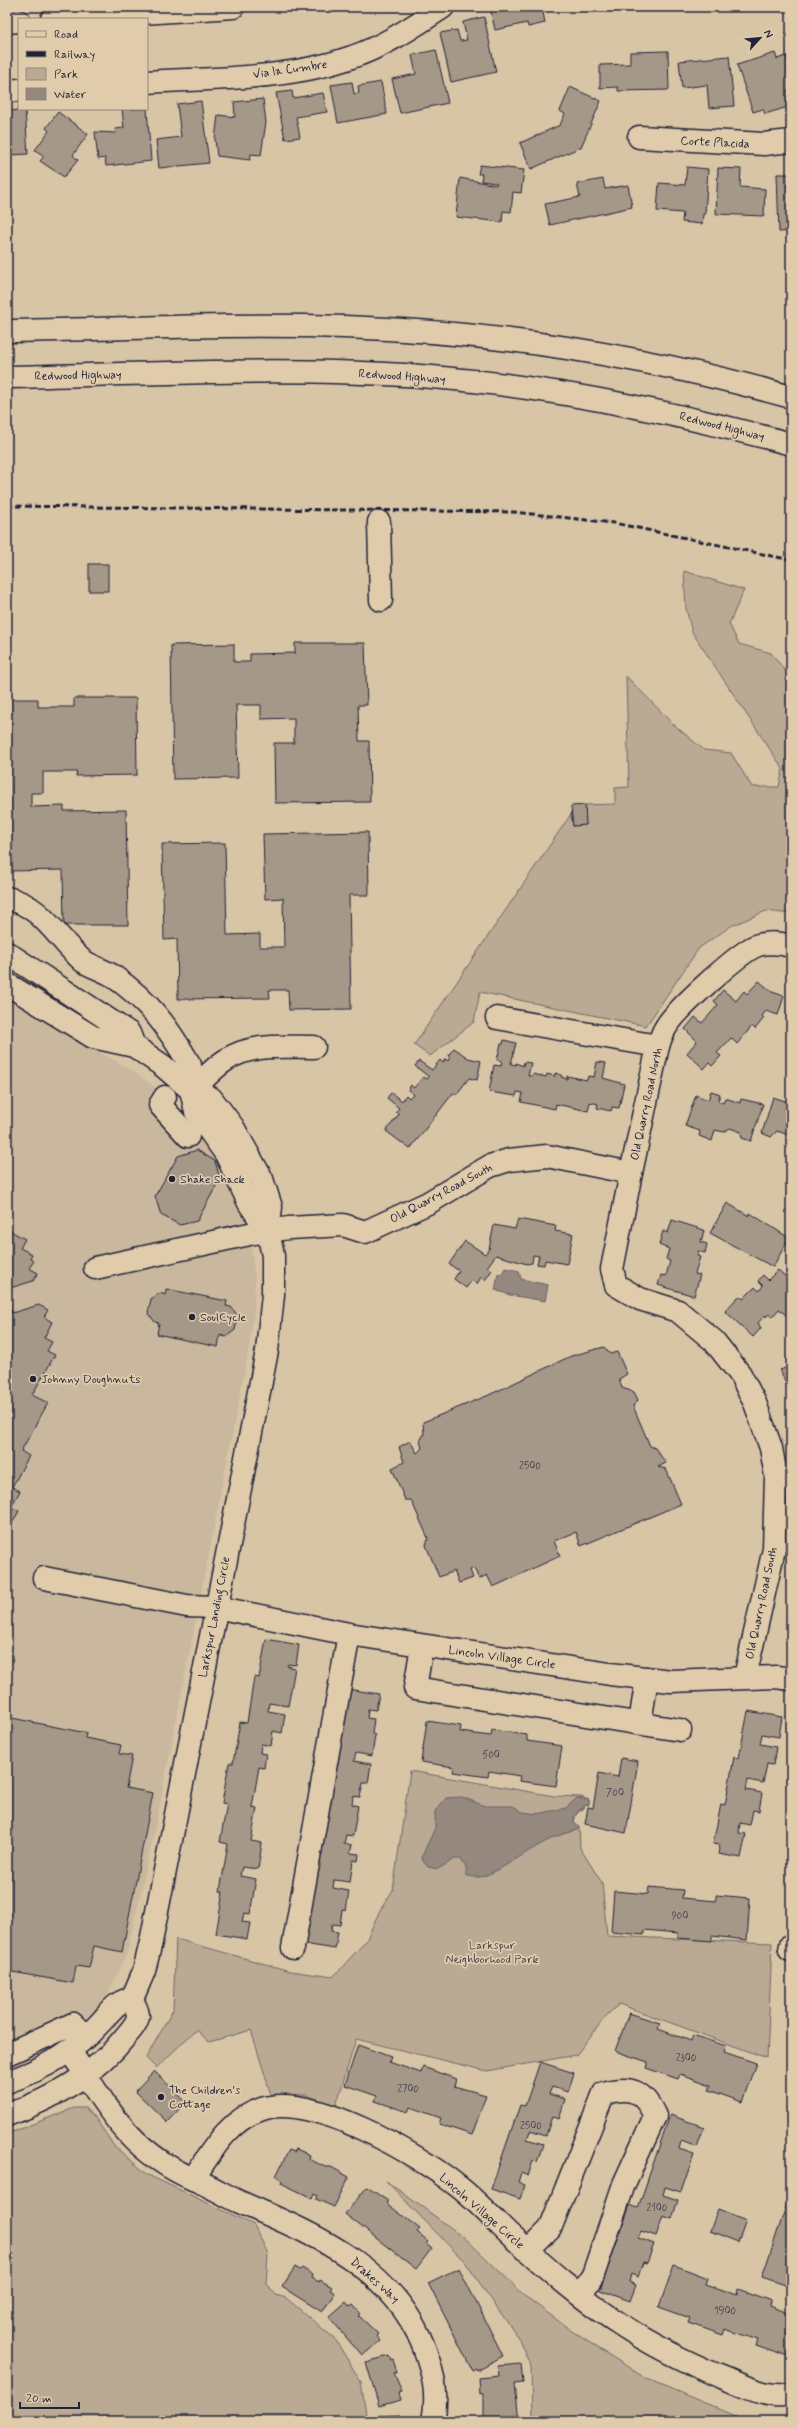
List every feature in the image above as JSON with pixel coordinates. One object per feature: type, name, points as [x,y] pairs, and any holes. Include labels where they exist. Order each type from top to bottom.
[{"type":"main road","points":[[67,18],[233,7]]},
{"type":"main road","name":"Via la Cumbre","points":[[148,82],[283,73],[328,65],[381,45],[443,7]]},
{"type":"main road","points":[[7,22],[18,21]]},
{"type":"main road","points":[[7,91],[18,90]]},
{"type":"main road","name":"Corte Placida","points":[[639,137],[764,144],[791,141]]},
{"type":"main road","points":[[7,331],[307,326],[431,332],[526,342],[603,354],[718,378],[791,397]]},
{"type":"main road","name":"Redwood Highway","points":[[7,377],[172,373],[344,372],[473,381],[558,392],[643,407],[791,444]]},
{"type":"main road","points":[[7,387],[172,373]]},
{"type":"main road","points":[[379,522],[381,600]]},
{"type":"main road","points":[[7,898],[18,900],[42,914],[84,961],[112,975],[142,999],[168,1027],[190,1065]]},
{"type":"main road","name":"Old Quarry Road North","points":[[631,1173],[658,1046],[666,1027],[678,1011],[742,953],[758,945],[779,943],[791,946]]},
{"type":"main road","points":[[7,954],[130,1033],[134,1046]]},
{"type":"main road","points":[[7,984],[93,1037],[134,1046],[168,1070],[191,1090],[226,1060],[243,1052],[269,1048],[314,1047]]},
{"type":"main road","points":[[497,1018],[658,1046]]},
{"type":"main road","name":"Larkspur Landing Circle","points":[[132,1999],[144,1970],[151,1942],[270,1331],[274,1278],[273,1256],[268,1231],[249,1203],[226,1154],[196,1112],[191,1090]]},
{"type":"main road","points":[[165,1097],[160,1105],[188,1136]]},
{"type":"main road","name":"Old Quarry Road South","points":[[95,1268],[268,1231],[343,1225],[365,1232],[428,1203],[490,1166],[509,1160],[547,1156],[631,1173],[612,1269],[616,1285],[640,1299],[678,1311],[714,1341],[740,1374],[755,1403],[771,1448],[776,1476],[774,1549],[745,1677]]},
{"type":"main road","name":"Lincoln Village Circle","points":[[44,1578],[187,1606],[216,1607],[349,1634],[422,1646],[647,1678],[671,1681],[776,1676],[791,1679]]},
{"type":"main road","points":[[293,1948],[349,1634]]},
{"type":"main road","points":[[422,1646],[416,1688],[680,1730]]},
{"type":"main road","points":[[640,1723],[647,1678]]},
{"type":"main road","points":[[7,2082],[43,2068],[70,2051],[87,2036],[116,2004],[132,1999],[138,2014],[137,2021],[120,2044],[86,2075],[48,2098],[7,2115]]},
{"type":"main road","points":[[9,2052],[73,2024],[79,2030]]},
{"type":"main road","points":[[70,2051],[115,2119],[137,2145],[161,2164],[194,2179]]},
{"type":"main road","points":[[528,2251],[550,2230],[604,2093],[619,2089],[634,2090],[647,2101],[655,2116],[624,2184],[593,2275],[581,2294]]},
{"type":"main road","name":"Lincoln Village Circle","points":[[194,2179],[234,2123],[262,2108],[286,2106],[306,2108],[340,2119],[420,2159],[456,2184],[528,2251],[622,2326],[668,2352],[760,2392],[789,2397]]},
{"type":"main road","name":"Drakes Way","points":[[194,2179],[317,2236],[353,2258],[404,2307],[420,2335],[432,2371],[437,2402],[433,2421]]},
{"type":"shaded area","points":[[7,999],[131,1070],[167,1096],[189,1117],[210,1143],[241,1206],[250,1237],[255,1279],[254,1311],[249,1348],[156,1824],[127,1953],[103,2005],[76,2036],[43,2055],[7,2070]]},
{"type":"green space","points":[[684,571],[744,590],[729,624],[739,644],[771,653],[791,678],[791,914],[766,911],[731,926],[699,948],[646,1026],[480,992],[474,1022],[430,1056],[414,1045],[571,814],[573,826],[586,825],[585,805],[615,804],[615,788],[629,787],[626,676],[674,725],[704,750],[731,753],[752,787],[779,787],[783,769],[692,632],[686,609]]},
{"type":"green space","name":"Larkspur Neighborhood Park","points":[[410,1771],[554,1796],[581,1797],[589,1800],[589,1805],[585,1805],[584,1808],[576,1814],[574,1823],[579,1827],[580,1848],[602,1883],[607,1936],[772,1943],[767,2058],[619,2004],[606,2016],[576,2055],[487,2071],[356,2039],[336,2106],[306,2095],[271,2095],[251,2030],[209,2042],[196,2030],[156,2068],[146,2058],[173,2010],[176,1939],[290,1971],[333,1977],[366,1941],[379,1912],[393,1890]]},
{"type":"green space","points":[[74,2108],[85,2108],[94,2116],[114,2146],[148,2175],[254,2225],[268,2254],[266,2284],[276,2295],[286,2298],[335,2339],[361,2382],[367,2421],[7,2421],[7,2134]]},
{"type":"green space","points":[[386,2181],[465,2238],[525,2296],[573,2332],[645,2378],[748,2421],[532,2421],[531,2367],[519,2339],[465,2262]]},
{"type":"water","points":[[505,1268],[519,1271],[521,1279],[548,1285],[545,1301],[510,1295],[495,1290],[498,1274],[502,1274]]},
{"type":"water","points":[[462,1797],[485,1806],[513,1806],[523,1812],[537,1814],[566,1808],[577,1798],[589,1800],[589,1805],[585,1805],[584,1808],[579,1810],[574,1818],[574,1823],[579,1827],[577,1830],[552,1838],[489,1874],[475,1877],[466,1875],[466,1868],[461,1859],[455,1859],[438,1869],[428,1867],[423,1861],[422,1856],[435,1828],[435,1811],[446,1798]]},
{"type":"building","points":[[490,7],[542,7],[545,23],[528,27],[527,23],[495,30]]},
{"type":"building","points":[[484,17],[496,72],[451,82],[440,33],[457,30],[460,41],[467,40],[463,22]]},
{"type":"building","points":[[436,50],[448,103],[400,113],[392,79],[416,74],[412,55]]},
{"type":"building","points":[[668,51],[669,90],[618,91],[618,87],[600,88],[600,65],[630,64],[630,52]]},
{"type":"building","points":[[775,53],[777,59],[786,56],[791,71],[791,89],[787,90],[791,106],[765,114],[763,109],[753,112],[737,65]]},
{"type":"building","points":[[729,56],[734,106],[709,108],[707,85],[682,88],[679,61]]},
{"type":"building","points":[[352,82],[354,94],[359,93],[358,86],[381,82],[387,114],[338,123],[331,85]]},
{"type":"building","points":[[570,87],[601,101],[581,147],[531,169],[520,143],[560,125],[565,114],[560,111]]},
{"type":"building","points":[[292,91],[293,98],[323,93],[327,112],[296,117],[300,137],[285,139],[276,93]]},
{"type":"building","points":[[263,99],[266,122],[261,155],[251,154],[250,160],[217,156],[215,139],[218,115],[235,117],[234,102]]},
{"type":"building","points":[[201,101],[209,163],[159,168],[156,140],[181,137],[177,104]]},
{"type":"building","points":[[25,110],[28,154],[10,155],[10,150],[7,150],[7,111]]},
{"type":"building","points":[[122,110],[147,110],[151,161],[106,166],[105,158],[98,159],[95,132],[116,133],[115,129],[124,128]]},
{"type":"building","points":[[58,112],[88,134],[73,155],[78,160],[64,177],[40,161],[44,156],[35,150],[49,131],[46,128]]},
{"type":"building","points":[[480,165],[524,170],[521,193],[513,192],[511,212],[503,211],[502,222],[456,217],[460,178],[496,185],[497,183],[481,181],[482,174],[478,174]]},
{"type":"building","points":[[687,167],[708,169],[705,214],[703,214],[702,224],[682,222],[683,213],[657,211],[659,183],[685,185]]},
{"type":"building","points":[[718,168],[741,169],[740,187],[765,189],[764,216],[716,214]]},
{"type":"building","points":[[777,174],[791,174],[791,231],[779,232]]},
{"type":"building","points":[[603,179],[605,189],[628,185],[632,207],[550,225],[545,204],[580,197],[577,184]]},
{"type":"building","points":[[89,564],[108,564],[108,591],[89,591]]},
{"type":"building","points":[[295,643],[365,643],[367,705],[358,705],[359,741],[369,741],[370,802],[275,803],[274,743],[294,743],[294,718],[261,719],[261,705],[236,705],[238,778],[173,779],[171,645],[234,644],[234,662],[250,662],[250,654],[295,653]]},
{"type":"building","points":[[74,698],[136,698],[137,775],[76,776],[77,772],[43,772],[43,793],[31,793],[31,807],[64,806],[64,811],[126,810],[128,925],[64,925],[63,870],[7,871],[7,699],[38,699],[38,707],[74,707]]},
{"type":"building","points":[[585,805],[586,825],[573,826],[571,806]]},
{"type":"building","points":[[368,832],[369,895],[349,895],[351,1009],[289,1010],[288,990],[269,990],[270,998],[178,999],[177,939],[164,940],[162,844],[225,843],[227,935],[260,934],[260,947],[284,947],[283,898],[265,899],[263,834]]},
{"type":"building","points":[[759,981],[772,992],[784,996],[778,1015],[766,1011],[762,1016],[764,1018],[755,1029],[752,1026],[737,1044],[731,1038],[717,1053],[721,1056],[712,1066],[709,1063],[704,1069],[687,1053],[697,1041],[685,1029],[695,1017],[702,1023],[718,1005],[714,1001],[723,990],[736,1001],[744,991],[747,994]]},
{"type":"building","points":[[504,1040],[516,1043],[511,1064],[516,1065],[516,1063],[523,1066],[524,1062],[531,1063],[528,1076],[532,1076],[533,1074],[546,1077],[547,1074],[555,1076],[555,1073],[562,1075],[561,1077],[567,1079],[567,1076],[587,1080],[588,1076],[594,1077],[597,1062],[606,1063],[603,1078],[624,1084],[619,1108],[612,1107],[611,1111],[597,1108],[598,1104],[590,1102],[588,1111],[556,1104],[555,1109],[521,1102],[523,1093],[517,1092],[516,1096],[489,1092],[494,1065],[501,1066],[502,1061],[497,1060],[501,1044],[503,1044]]},
{"type":"building","points":[[454,1048],[468,1058],[481,1061],[477,1080],[469,1078],[456,1095],[453,1093],[410,1149],[386,1131],[399,1114],[396,1112],[399,1108],[387,1098],[391,1093],[402,1101],[406,1095],[409,1098],[413,1094],[408,1090],[411,1085],[414,1088],[423,1077],[427,1079],[429,1077],[415,1066],[419,1061],[432,1070],[440,1060],[443,1063],[445,1059],[448,1061],[450,1057],[448,1056]]},
{"type":"building","points":[[711,1091],[720,1094],[718,1101],[723,1103],[725,1098],[740,1103],[741,1099],[763,1104],[751,1141],[742,1138],[741,1132],[730,1128],[724,1132],[715,1130],[712,1141],[699,1136],[700,1131],[685,1126],[696,1095],[708,1100]]},
{"type":"building","points":[[773,1097],[791,1103],[791,1142],[787,1141],[786,1134],[777,1131],[771,1137],[762,1133]]},
{"type":"building","points":[[197,1150],[215,1161],[220,1179],[197,1221],[180,1225],[161,1215],[155,1196],[178,1156]]},
{"type":"building","points":[[727,1203],[749,1216],[750,1213],[789,1238],[773,1267],[710,1233]]},
{"type":"building","points":[[518,1219],[556,1226],[555,1231],[573,1234],[567,1264],[545,1260],[544,1265],[537,1264],[539,1256],[533,1255],[532,1263],[527,1264],[496,1255],[487,1267],[492,1270],[485,1280],[481,1277],[477,1284],[472,1280],[466,1288],[454,1279],[459,1271],[449,1264],[465,1241],[485,1254],[489,1249],[494,1225],[515,1229]]},
{"type":"building","points":[[672,1220],[704,1230],[701,1242],[707,1244],[705,1253],[698,1251],[697,1256],[700,1257],[695,1274],[700,1275],[694,1296],[658,1285],[661,1275],[666,1276],[670,1261],[666,1259],[669,1249],[659,1245],[663,1231],[668,1233]]},
{"type":"building","points":[[7,1229],[25,1239],[20,1248],[32,1254],[30,1258],[34,1261],[29,1268],[38,1273],[33,1281],[7,1289]]},
{"type":"building","points":[[778,1270],[791,1281],[791,1312],[787,1316],[779,1309],[772,1317],[769,1314],[766,1317],[765,1315],[758,1323],[761,1328],[753,1337],[725,1311],[737,1298],[740,1296],[743,1299],[755,1287],[759,1291],[763,1286],[758,1281],[763,1275],[768,1280]]},
{"type":"building","points":[[166,1289],[227,1301],[226,1306],[231,1307],[238,1316],[235,1330],[226,1337],[220,1335],[218,1347],[157,1334],[159,1323],[155,1322],[148,1313],[151,1299],[160,1293],[165,1295]]},
{"type":"building","points":[[39,1305],[48,1310],[44,1317],[52,1322],[44,1338],[52,1342],[47,1351],[55,1355],[32,1395],[48,1403],[21,1451],[29,1456],[12,1487],[20,1491],[11,1507],[19,1511],[7,1532],[7,1308],[10,1307],[12,1313]]},
{"type":"building","points":[[604,1347],[610,1354],[617,1352],[627,1374],[619,1379],[622,1388],[634,1392],[638,1400],[633,1406],[650,1446],[655,1448],[666,1463],[658,1467],[666,1469],[681,1504],[581,1546],[576,1532],[554,1541],[560,1556],[493,1587],[487,1575],[479,1579],[474,1568],[470,1570],[473,1578],[459,1583],[454,1571],[439,1577],[426,1545],[428,1538],[411,1500],[405,1500],[392,1468],[404,1462],[399,1447],[410,1441],[417,1453],[422,1448],[420,1441],[424,1434],[423,1422],[489,1395],[571,1356]]},
{"type":"building","points":[[791,1366],[791,1395],[780,1370]]},
{"type":"building","points":[[266,1639],[299,1645],[296,1665],[288,1664],[287,1666],[295,1668],[288,1706],[269,1703],[268,1711],[285,1714],[282,1733],[273,1731],[271,1746],[261,1744],[260,1753],[266,1754],[264,1768],[259,1767],[252,1807],[257,1808],[251,1841],[262,1843],[258,1869],[242,1867],[240,1876],[256,1879],[250,1914],[244,1913],[242,1922],[250,1923],[247,1939],[216,1934],[223,1892],[220,1891],[228,1844],[220,1842],[227,1804],[222,1803],[229,1763],[233,1763],[240,1722],[247,1723],[254,1677],[259,1678]]},
{"type":"building","points":[[347,1689],[379,1694],[376,1710],[368,1709],[367,1718],[374,1719],[372,1734],[375,1735],[372,1756],[356,1753],[354,1761],[371,1764],[368,1783],[363,1783],[360,1797],[353,1796],[352,1804],[358,1806],[353,1836],[346,1835],[344,1844],[352,1845],[350,1853],[359,1854],[358,1861],[353,1860],[350,1882],[334,1880],[333,1888],[349,1891],[346,1911],[342,1910],[340,1925],[332,1924],[331,1931],[338,1932],[335,1949],[304,1944]]},
{"type":"building","points":[[748,1711],[782,1717],[779,1737],[762,1734],[760,1744],[776,1747],[773,1765],[767,1764],[763,1783],[748,1780],[746,1790],[762,1793],[759,1811],[753,1810],[750,1825],[740,1823],[739,1833],[746,1834],[741,1858],[718,1854],[720,1845],[713,1844],[721,1804],[725,1805],[734,1757],[739,1758]]},
{"type":"building","points":[[7,1717],[86,1733],[85,1738],[121,1745],[119,1754],[132,1756],[126,1788],[153,1793],[122,1952],[94,1946],[89,1968],[76,1966],[73,1983],[7,1971]]},
{"type":"building","points":[[427,1721],[461,1726],[460,1732],[491,1736],[492,1730],[527,1735],[527,1741],[562,1746],[556,1786],[519,1781],[520,1776],[489,1771],[488,1777],[453,1772],[454,1767],[421,1762]]},
{"type":"building","points":[[621,1758],[638,1761],[626,1833],[585,1824],[588,1807],[593,1808],[599,1773],[618,1777]]},
{"type":"building","points":[[649,1887],[683,1890],[682,1898],[716,1901],[716,1895],[750,1898],[747,1940],[712,1936],[712,1941],[678,1938],[678,1933],[644,1930],[644,1935],[611,1932],[614,1891],[648,1894]]},
{"type":"building","points":[[629,2013],[660,2023],[658,2029],[691,2041],[693,2035],[726,2046],[724,2052],[756,2063],[742,2102],[709,2090],[711,2085],[680,2074],[678,2079],[646,2068],[648,2062],[615,2051]]},
{"type":"building","points":[[358,2045],[391,2057],[389,2062],[421,2073],[423,2067],[456,2079],[454,2086],[486,2095],[472,2135],[439,2124],[441,2118],[410,2107],[408,2112],[375,2101],[377,2096],[345,2085]]},
{"type":"building","points":[[540,2062],[574,2073],[568,2092],[552,2087],[549,2094],[565,2099],[559,2119],[552,2116],[546,2136],[530,2131],[527,2139],[543,2144],[537,2162],[533,2161],[528,2176],[521,2173],[518,2182],[525,2185],[520,2199],[491,2189],[520,2105],[525,2106]]},
{"type":"building","name":"The Children's Cottage","points":[[154,2071],[186,2102],[167,2122],[135,2091]]},
{"type":"building","points":[[670,2115],[704,2127],[697,2147],[681,2141],[679,2149],[694,2154],[681,2192],[665,2187],[663,2195],[678,2200],[672,2219],[663,2216],[656,2236],[641,2231],[638,2238],[654,2244],[647,2263],[643,2262],[638,2277],[631,2274],[629,2282],[636,2285],[630,2301],[600,2290],[630,2205],[638,2208]]},
{"type":"building","points":[[296,2149],[310,2155],[309,2159],[325,2167],[331,2167],[349,2177],[334,2207],[316,2199],[318,2195],[314,2193],[312,2198],[281,2183],[282,2180],[276,2176],[289,2150],[294,2152]]},
{"type":"building","points":[[367,2187],[388,2201],[386,2203],[420,2229],[417,2232],[428,2241],[426,2243],[432,2248],[416,2269],[345,2214]]},
{"type":"building","points":[[791,2192],[791,2257],[789,2256],[786,2264],[791,2266],[791,2287],[762,2277]]},
{"type":"building","points":[[718,2209],[746,2220],[738,2242],[710,2231]]},
{"type":"building","points":[[674,2265],[708,2278],[706,2284],[737,2295],[738,2289],[771,2301],[770,2306],[791,2314],[791,2347],[788,2357],[756,2346],[758,2340],[725,2329],[723,2335],[688,2323],[690,2318],[659,2307]]},
{"type":"building","points":[[295,2267],[300,2270],[302,2268],[313,2275],[312,2278],[319,2282],[320,2280],[332,2287],[330,2290],[335,2293],[322,2312],[282,2287]]},
{"type":"building","points":[[459,2268],[503,2356],[477,2370],[476,2368],[472,2370],[428,2283]]},
{"type":"building","points":[[346,2302],[350,2307],[353,2305],[361,2314],[359,2316],[378,2334],[376,2336],[380,2341],[362,2356],[329,2317]]},
{"type":"building","points":[[389,2356],[391,2361],[393,2360],[397,2372],[394,2373],[402,2392],[399,2393],[401,2400],[379,2406],[366,2362]]},
{"type":"building","points":[[521,2364],[523,2383],[515,2384],[519,2421],[483,2421],[483,2393],[480,2394],[479,2378],[499,2376],[498,2366]]},
{"type":"building","points":[[400,2415],[400,2421],[375,2421],[375,2416]]},
{"type":"railway","points":[[7,506],[514,512],[614,523],[791,560]]},
{"type":"place","name":"Shake Shack","points":[[172,1179]]},
{"type":"place","name":"SoulCycle","points":[[192,1317]]},
{"type":"place","name":"Johnny Doughnuts","points":[[33,1379]]},
{"type":"place","name":"The Children's Cottage","points":[[161,2097]]}]
